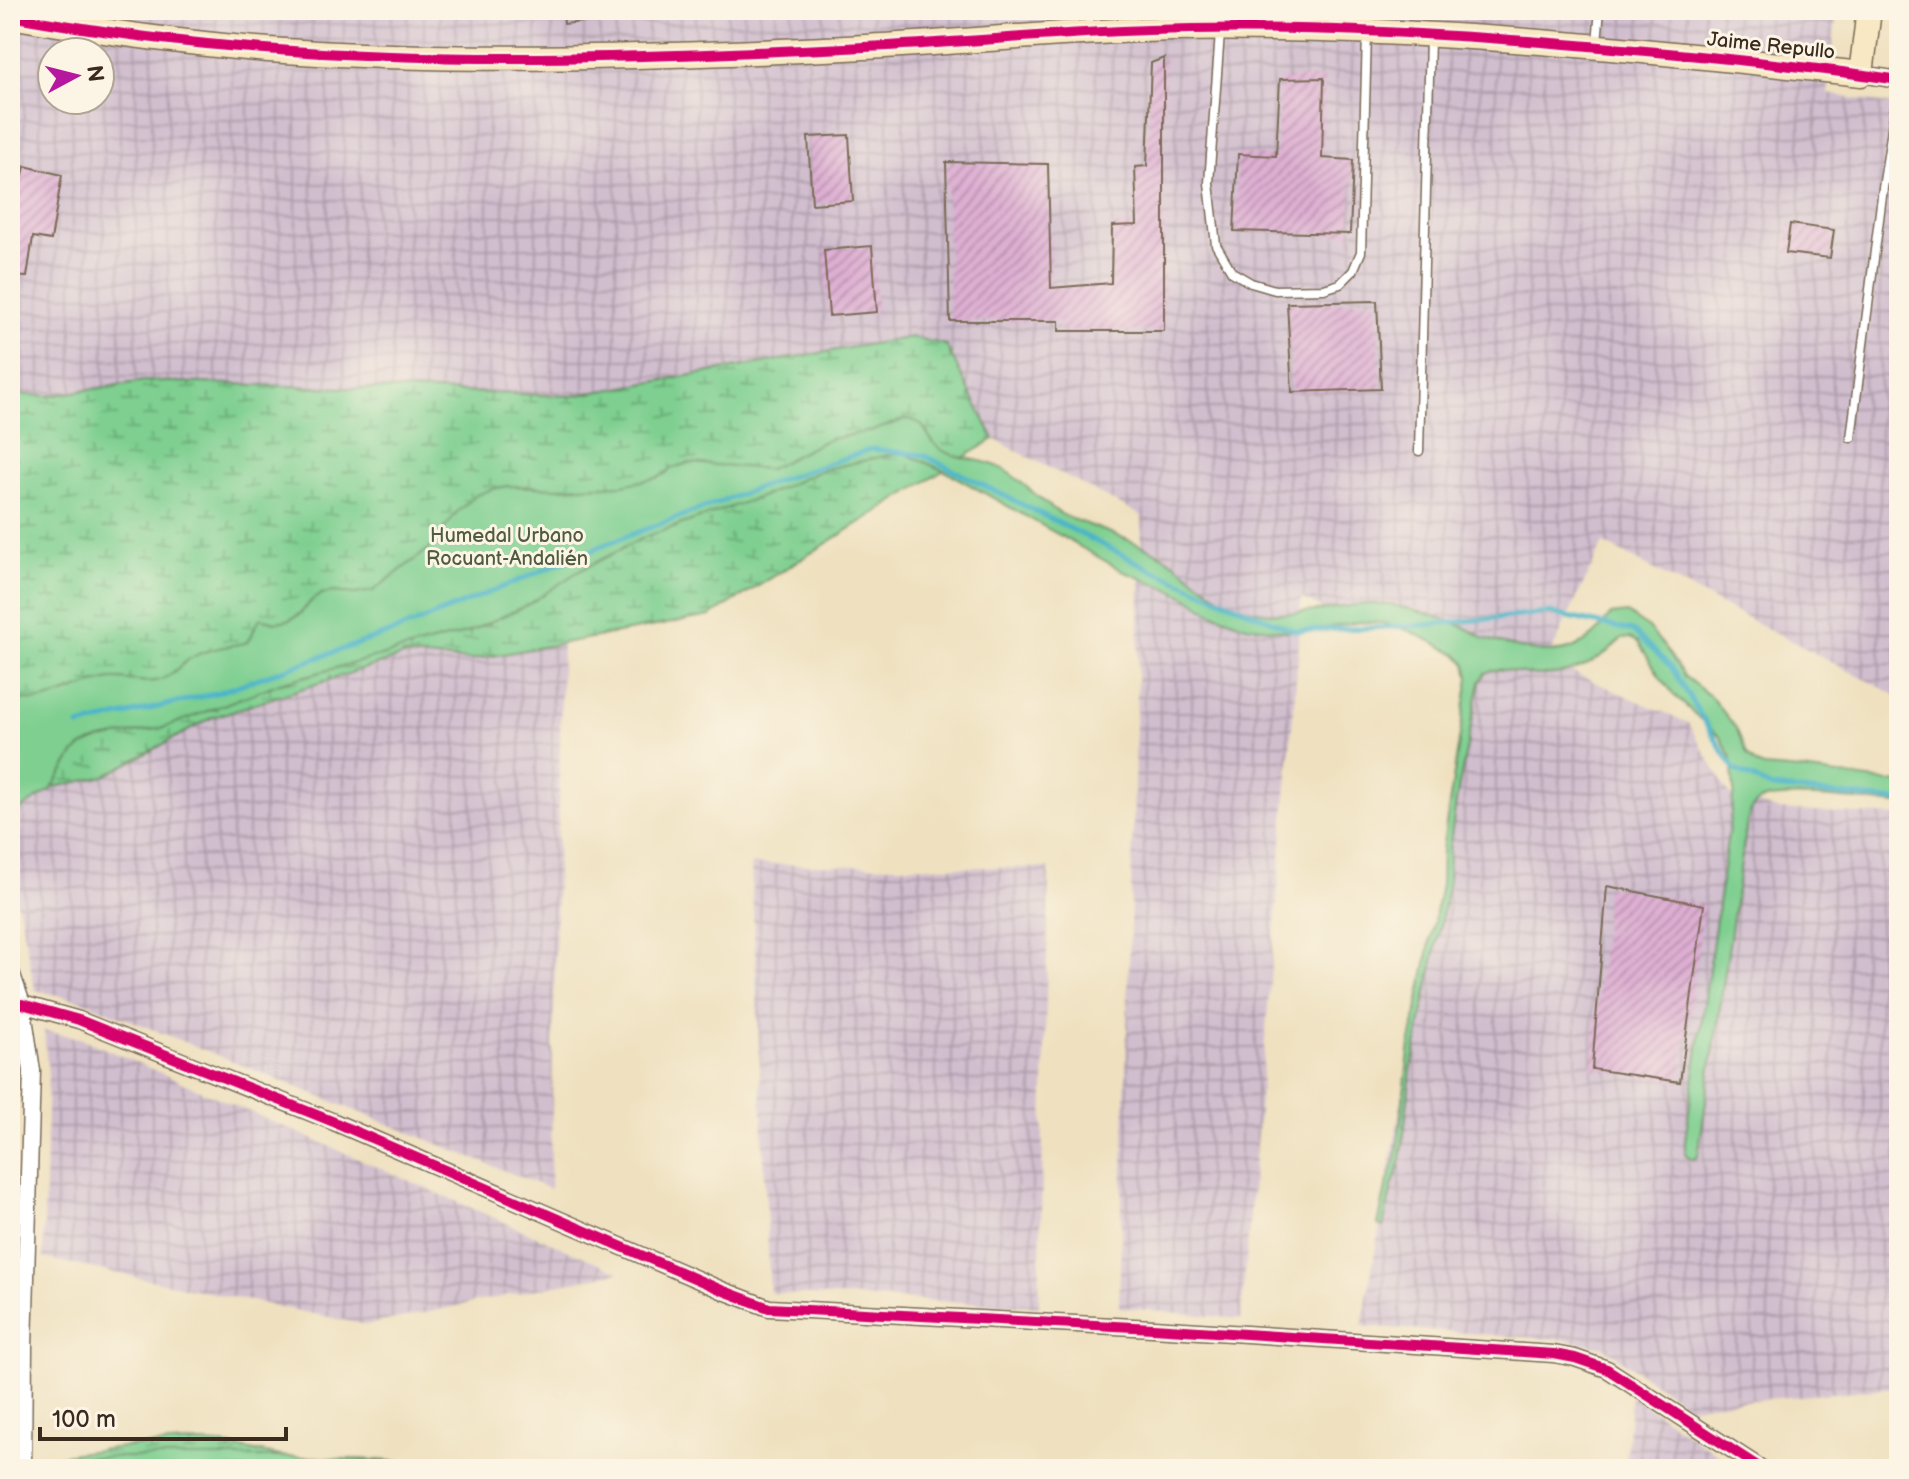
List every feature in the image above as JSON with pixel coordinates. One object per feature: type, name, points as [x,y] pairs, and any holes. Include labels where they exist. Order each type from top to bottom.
[{"type":"street","points":[[1861,74],[1869,10]]},
{"type":"street","name":"Jaime Repullo","points":[[10,16],[98,31],[213,45],[408,56],[577,57],[887,46],[1089,21],[1220,29],[1287,20],[1367,31],[1597,47],[1861,74],[1899,82]]},
{"type":"street","points":[[10,969],[22,1004],[32,1071],[16,1432],[23,1469]]},
{"type":"street","points":[[22,1004],[79,1020],[334,1122],[769,1308],[1153,1328],[1565,1356],[1607,1369],[1762,1469]]},
{"type":"lane","points":[[1597,47],[1600,10]]},
{"type":"lane","points":[[1220,29],[1209,183],[1216,245],[1232,272],[1251,283],[1275,290],[1324,289],[1340,284],[1353,271],[1361,252],[1367,31]]},
{"type":"lane","points":[[1419,451],[1430,34]]},
{"type":"lane","points":[[1851,438],[1899,82]]},
{"type":"shaded area","points":[[10,10],[1837,10],[1828,94],[1899,106],[1899,697],[1603,543],[1547,661],[1688,723],[1730,795],[1777,810],[1899,816],[1899,1387],[1688,1406],[1603,1347],[1565,1340],[1362,1326],[1483,638],[1415,608],[1330,612],[1301,598],[1241,1319],[1119,1307],[1142,516],[994,439],[946,345],[912,337],[572,396],[144,381],[48,396],[10,394]]},
{"type":"shaded area","points":[[562,643],[550,1189],[80,1000],[35,990],[19,909],[10,887],[10,797],[105,776],[211,718],[403,656],[471,660]]},
{"type":"shaded area","points":[[751,864],[1049,868],[1039,1306],[770,1293]]},
{"type":"shaded area","points":[[44,1031],[80,1038],[619,1272],[367,1325],[43,1258],[48,1074]]},
{"type":"shaded area","points":[[1631,1395],[1739,1469],[1626,1469]]},
{"type":"green space","points":[[912,337],[946,345],[994,439],[710,616],[471,660],[403,656],[211,718],[105,776],[10,797],[10,394],[48,396],[144,381],[572,396]]},
{"type":"green space","name":"Humedal Urbano Rocuant-Andalién","points":[[906,419],[922,426],[940,449],[1003,469],[1061,514],[1158,553],[1218,596],[1253,610],[1286,613],[1369,604],[1395,606],[1445,620],[1483,638],[1544,652],[1573,648],[1599,630],[1611,615],[1627,613],[1647,627],[1684,676],[1710,696],[1736,728],[1747,754],[1756,764],[1899,783],[1899,804],[1788,797],[1760,801],[1751,810],[1698,1156],[1694,1159],[1687,1156],[1685,1140],[1734,791],[1731,757],[1720,737],[1676,697],[1638,642],[1630,638],[1622,639],[1595,660],[1562,673],[1536,675],[1497,670],[1485,673],[1480,682],[1457,795],[1449,850],[1448,885],[1411,1072],[1401,1160],[1383,1227],[1378,1225],[1396,1158],[1409,1052],[1441,885],[1442,850],[1469,677],[1466,664],[1457,654],[1410,631],[1382,623],[1361,622],[1288,631],[1246,626],[1210,612],[1174,591],[1125,572],[947,472],[906,454],[893,454],[822,470],[768,494],[645,537],[577,572],[531,603],[469,632],[280,683],[163,728],[100,739],[81,747],[74,754],[51,790],[19,810],[10,811],[10,695],[35,700],[112,679],[160,680],[201,653],[245,643],[261,618],[276,622],[289,620],[321,594],[373,591],[430,548],[457,512],[476,495],[492,489],[508,486],[558,488],[622,485],[656,478],[672,468],[689,463],[769,469],[826,440],[875,430]]},
{"type":"green space","points":[[202,1443],[296,1459],[614,1469],[42,1469],[43,1459],[63,1455],[122,1447]]},
{"type":"green space","points":[[73,1457],[310,1457],[472,1469],[12,1469]]},
{"type":"building","points":[[563,10],[608,10],[608,19],[564,24]]},
{"type":"building","points":[[1164,58],[1164,331],[1059,331],[1059,321],[950,321],[946,162],[1048,164],[1051,288],[1111,283],[1112,226],[1137,225],[1135,167],[1147,166],[1151,63]]},
{"type":"building","points":[[1324,78],[1322,158],[1353,160],[1350,234],[1234,231],[1238,154],[1276,156],[1280,79]]},
{"type":"building","points":[[849,135],[853,201],[812,204],[808,137]]},
{"type":"building","points":[[25,166],[62,175],[51,240],[33,237],[27,277],[10,276],[15,238],[10,236],[10,188],[13,179],[22,180]]},
{"type":"building","points":[[1790,224],[1834,230],[1830,258],[1786,253]]},
{"type":"building","points":[[872,246],[877,312],[829,316],[824,250]]},
{"type":"building","points":[[1377,301],[1381,389],[1292,392],[1287,303]]},
{"type":"building","points":[[1607,886],[1704,905],[1680,1082],[1592,1069]]},
{"type":"waterway","points":[[79,726],[216,693],[401,629],[614,541],[872,449],[923,455],[1155,571],[1295,631],[1414,626],[1550,613],[1633,631],[1671,667],[1734,769],[1772,788],[1899,801]]},
{"type":"cycle path","points":[[10,16],[137,36],[233,46],[339,54],[489,58],[790,51],[1149,30],[1363,31],[1658,52],[1899,80]]},
{"type":"cycle path","points":[[22,1004],[79,1020],[334,1122],[769,1308],[1153,1328],[1554,1354],[1607,1369],[1762,1469]]}]
